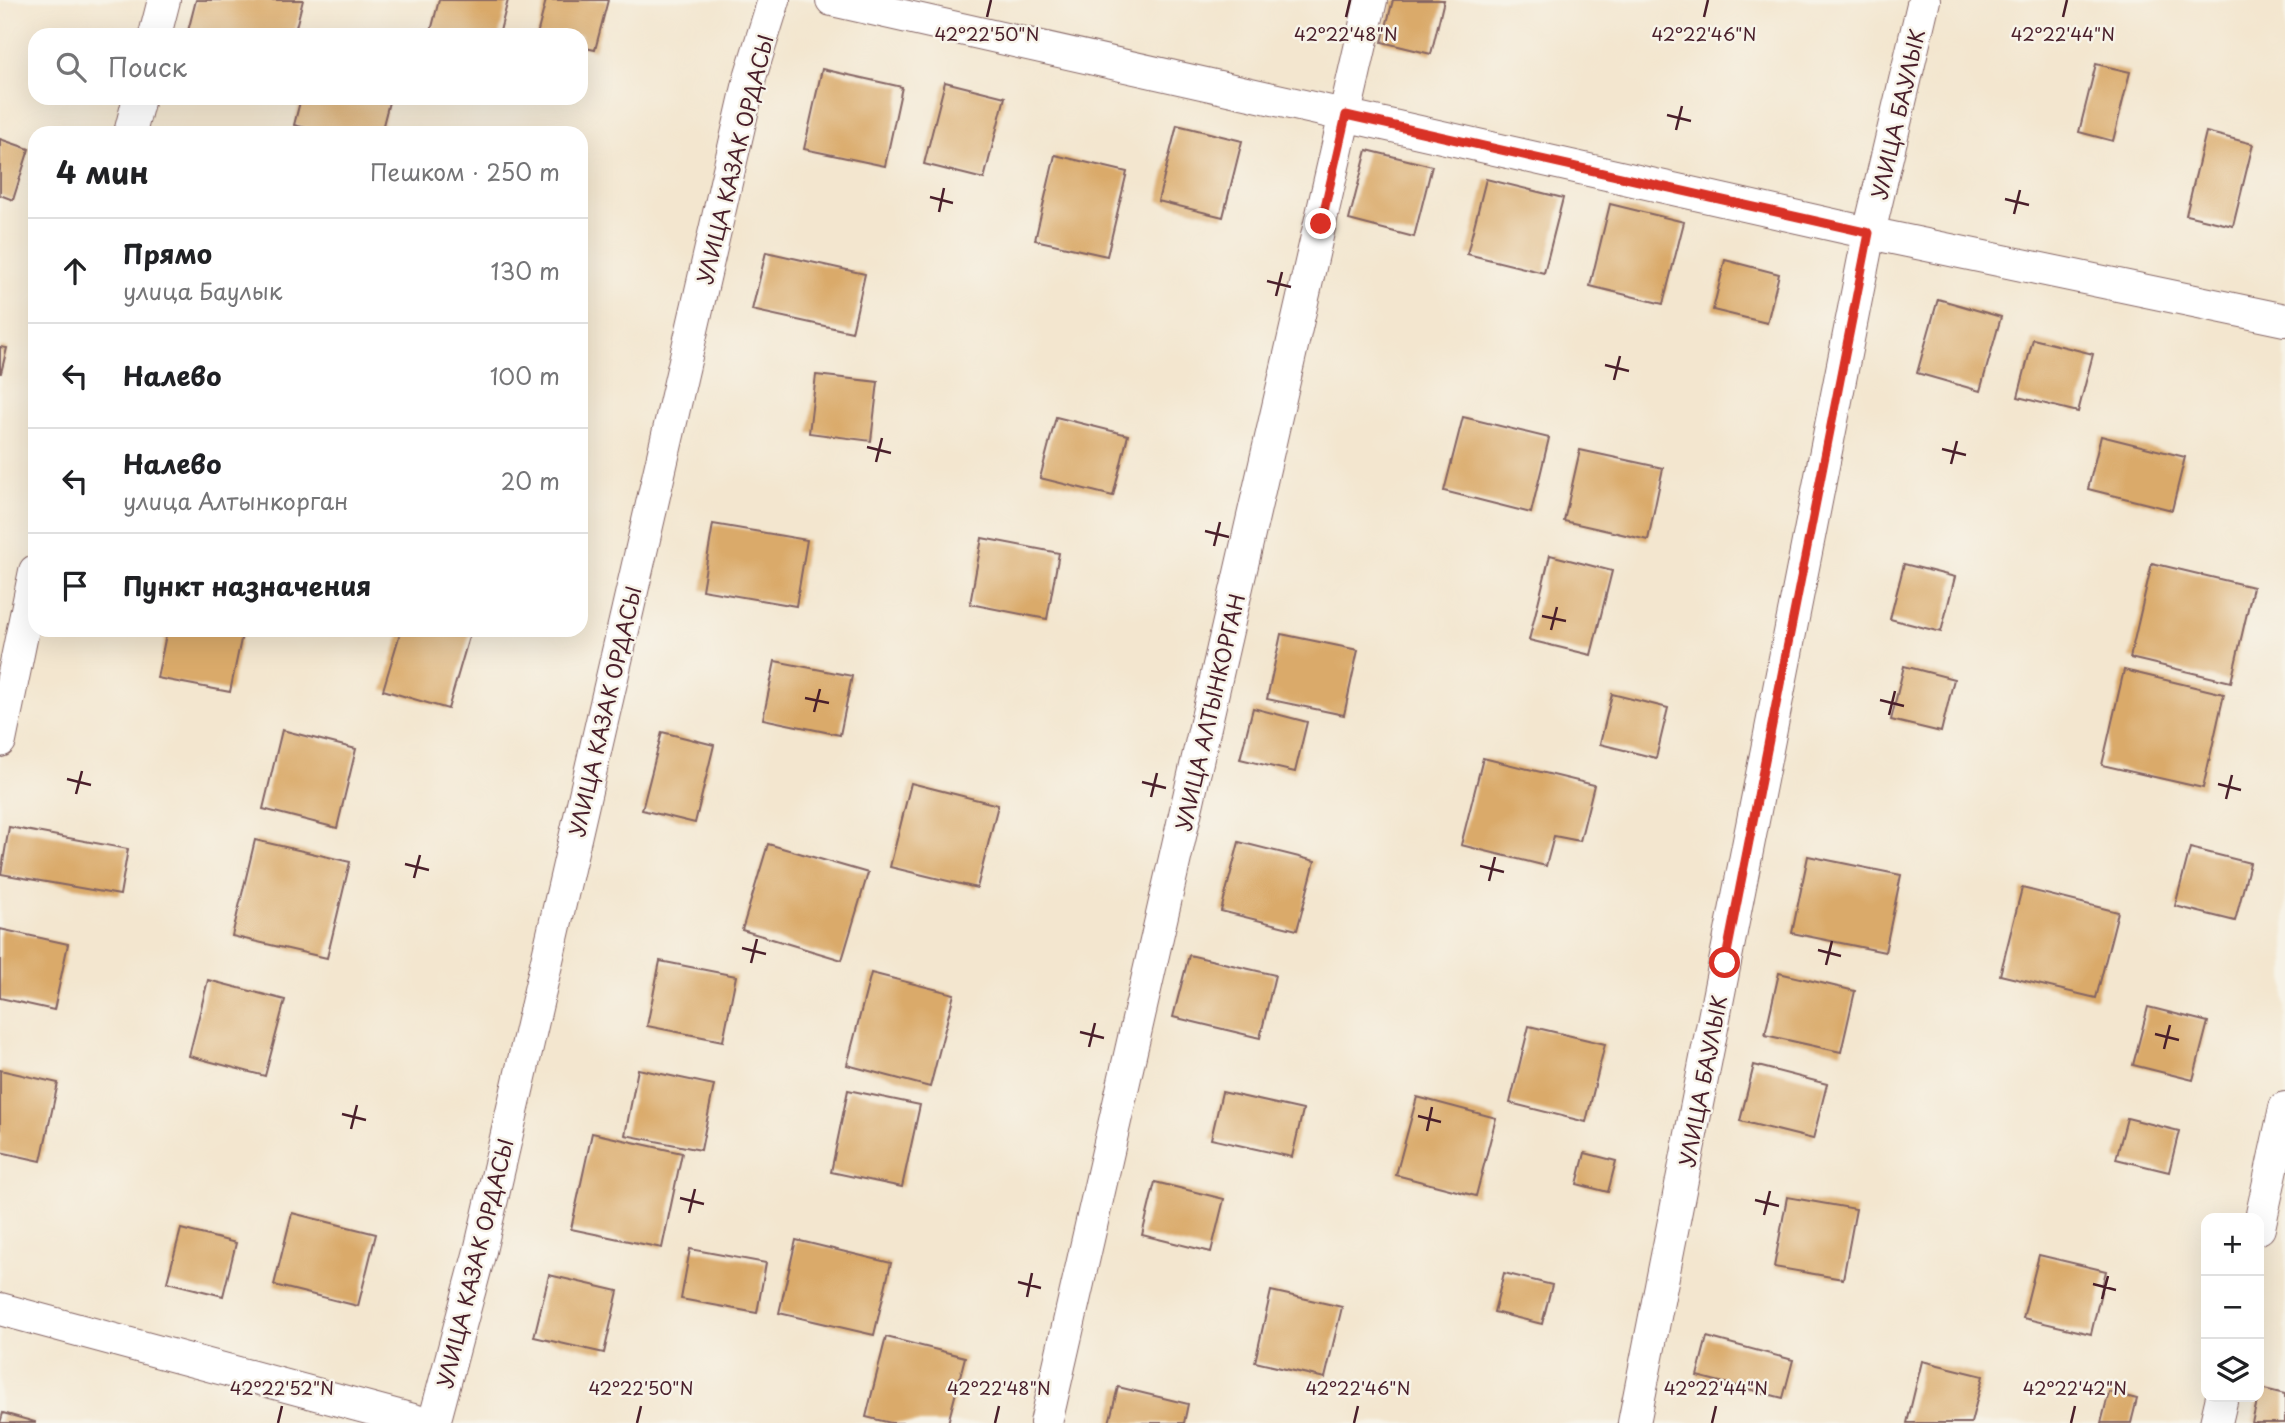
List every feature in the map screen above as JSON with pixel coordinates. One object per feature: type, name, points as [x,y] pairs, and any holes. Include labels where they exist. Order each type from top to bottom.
[{"type":"street","points":[[157,28],[164,0]]},
{"type":"street","name":"УЛИЦА КАЗАК ОРДАСЫ","points":[[434,1423],[480,1251],[751,74],[774,0]]},
{"type":"street","points":[[832,0],[1869,233],[2285,320]]},
{"type":"street","name":"УЛИЦА АЛТЫНКОРГАН","points":[[1046,1423],[1371,0]]},
{"type":"street","name":"УЛИЦА БАУЛЫК","points":[[1634,1423],[1869,233],[1924,0]]},
{"type":"street","points":[[132,126],[137,105]]},
{"type":"street","points":[[0,741],[28,605]]},
{"type":"street","points":[[2262,1213],[2285,1108]]},
{"type":"street","points":[[0,1309],[424,1423]]},
{"type":"street","points":[[2216,1423],[2221,1402]]},
{"type":"building","points":[[196,0],[303,0],[296,28],[189,28]]},
{"type":"building","points":[[439,0],[508,0],[501,28],[432,28]]},
{"type":"building","points":[[546,0],[608,0],[595,50],[588,48],[588,28],[539,28]]},
{"type":"building","points":[[1393,0],[1444,0],[1431,54],[1382,42]]},
{"type":"building","points":[[2096,64],[2130,72],[2113,141],[2079,132]]},
{"type":"building","points":[[822,69],[902,87],[885,166],[804,149]]},
{"type":"building","points":[[945,82],[1005,97],[984,179],[924,164]]},
{"type":"building","points":[[299,105],[388,105],[383,126],[294,125]]},
{"type":"building","points":[[1177,125],[1242,141],[1223,217],[1158,201]]},
{"type":"building","points":[[2206,132],[2253,144],[2233,226],[2186,215]]},
{"type":"building","points":[[0,139],[28,149],[28,152],[13,200],[0,195]]},
{"type":"building","points":[[1367,150],[1432,166],[1414,237],[1349,220]]},
{"type":"building","points":[[1055,155],[1127,172],[1107,256],[1035,240]]},
{"type":"building","points":[[1486,179],[1563,198],[1544,273],[1467,254]]},
{"type":"building","points":[[1610,204],[1684,222],[1663,304],[1590,286]]},
{"type":"building","points":[[766,252],[865,274],[852,332],[752,310]]},
{"type":"building","points":[[1725,260],[1779,274],[1767,323],[1713,310]]},
{"type":"building","points":[[1938,299],[2001,317],[1980,391],[1917,373]]},
{"type":"building","points":[[2033,339],[2093,354],[2078,412],[2018,397]]},
{"type":"building","points":[[0,347],[7,348],[1,373],[0,373]]},
{"type":"building","points":[[816,375],[878,382],[871,441],[809,433]]},
{"type":"building","points":[[1056,417],[1128,435],[1113,496],[1040,478]]},
{"type":"building","points":[[1463,417],[1549,438],[1531,513],[1444,491]]},
{"type":"building","points":[[2101,436],[2185,457],[2172,510],[2088,489]]},
{"type":"building","points":[[1580,450],[1663,468],[1648,540],[1564,521]]},
{"type":"building","points":[[713,524],[807,540],[796,606],[702,590]]},
{"type":"building","points":[[982,538],[1059,553],[1047,619],[970,604]]},
{"type":"building","points":[[1550,555],[1612,571],[1591,655],[1529,640]]},
{"type":"building","points":[[2152,563],[2253,587],[2231,682],[2130,658]]},
{"type":"building","points":[[1904,564],[1955,577],[1941,632],[1890,619]]},
{"type":"building","points":[[1281,634],[1358,650],[1344,715],[1267,699]]},
{"type":"building","points":[[166,637],[242,637],[230,692],[157,678]]},
{"type":"building","points":[[399,637],[469,637],[448,709],[383,690]]},
{"type":"building","points":[[775,661],[852,676],[840,735],[763,719]]},
{"type":"building","points":[[1904,666],[1954,679],[1941,732],[1891,720]]},
{"type":"building","points":[[2124,670],[2224,694],[2203,788],[2102,765]]},
{"type":"building","points":[[1612,694],[1668,708],[1656,758],[1600,744]]},
{"type":"building","points":[[1253,708],[1307,722],[1295,772],[1240,759]]},
{"type":"building","points":[[282,730],[356,749],[337,828],[263,809]]},
{"type":"building","points":[[662,732],[714,745],[695,823],[642,810]]},
{"type":"building","points":[[1483,758],[1594,785],[1580,841],[1554,836],[1546,866],[1461,845]]},
{"type":"building","points":[[911,783],[998,805],[977,888],[890,867]]},
{"type":"building","points":[[9,827],[128,849],[120,895],[1,874]]},
{"type":"building","points":[[255,840],[350,862],[327,958],[232,936]]},
{"type":"building","points":[[1239,842],[1315,861],[1297,930],[1221,911]]},
{"type":"building","points":[[768,844],[868,873],[842,960],[742,930]]},
{"type":"building","points":[[2190,848],[2250,863],[2235,921],[2175,906]]},
{"type":"building","points":[[1808,856],[1901,875],[1885,952],[1792,933]]},
{"type":"building","points":[[2022,888],[2118,912],[2096,998],[2000,975]]},
{"type":"building","points":[[0,929],[68,944],[54,1010],[0,998]]},
{"type":"building","points":[[1189,955],[1275,975],[1260,1038],[1173,1017]]},
{"type":"building","points":[[660,961],[736,976],[723,1041],[647,1026]]},
{"type":"building","points":[[871,973],[954,994],[930,1087],[847,1065]]},
{"type":"building","points":[[1779,973],[1855,991],[1841,1052],[1765,1035]]},
{"type":"building","points":[[208,980],[285,1000],[265,1076],[189,1056]]},
{"type":"building","points":[[2148,1007],[2208,1022],[2193,1080],[2133,1065]]},
{"type":"building","points":[[1529,1026],[1605,1044],[1586,1122],[1510,1103]]},
{"type":"building","points":[[1754,1065],[1827,1084],[1813,1139],[1740,1121]]},
{"type":"building","points":[[638,1069],[714,1085],[701,1150],[625,1135]]},
{"type":"building","points":[[0,1070],[58,1083],[41,1161],[0,1152]]},
{"type":"building","points":[[848,1090],[920,1105],[902,1187],[831,1172]]},
{"type":"building","points":[[1222,1092],[1303,1110],[1292,1157],[1211,1139]]},
{"type":"building","points":[[1417,1097],[1496,1118],[1476,1196],[1396,1175]]},
{"type":"building","points":[[2127,1118],[2179,1131],[2169,1172],[2116,1159]]},
{"type":"building","points":[[592,1133],[682,1153],[662,1248],[571,1229]]},
{"type":"building","points":[[1585,1153],[1616,1161],[1608,1192],[1577,1184]]},
{"type":"building","points":[[1155,1182],[1224,1199],[1211,1252],[1142,1235]]},
{"type":"building","points":[[1787,1197],[1856,1209],[1843,1279],[1774,1267]]},
{"type":"building","points":[[292,1213],[376,1234],[358,1306],[274,1285]]},
{"type":"building","points":[[181,1229],[236,1243],[223,1296],[167,1282]]},
{"type":"building","points":[[796,1240],[891,1263],[874,1335],[779,1313]]},
{"type":"building","points":[[690,1249],[766,1263],[757,1313],[681,1299]]},
{"type":"building","points":[[2039,1255],[2106,1271],[2091,1334],[2023,1318]]},
{"type":"building","points":[[1504,1273],[1552,1285],[1542,1324],[1494,1312]]},
{"type":"building","points":[[549,1275],[618,1291],[604,1353],[534,1337]]},
{"type":"building","points":[[1271,1291],[1342,1307],[1325,1378],[1255,1362]]},
{"type":"building","points":[[886,1337],[965,1357],[948,1423],[891,1423],[866,1417]]},
{"type":"building","points":[[1707,1337],[1793,1360],[1783,1398],[1697,1376]]},
{"type":"building","points":[[1922,1361],[1983,1376],[1971,1423],[1907,1423]]},
{"type":"building","points":[[1118,1387],[1188,1404],[1184,1423],[1109,1423]]},
{"type":"building","points":[[2264,1389],[2285,1394],[2285,1423],[2252,1423],[2257,1402],[2264,1402]]},
{"type":"building","points":[[2109,1392],[2137,1399],[2131,1423],[2101,1423]]},
{"type":"building","points":[[3,1413],[35,1422],[35,1423],[0,1423]]},
{"type":"route","points":[[1321,224],[1346,115],[1869,233],[1725,963]]}]
